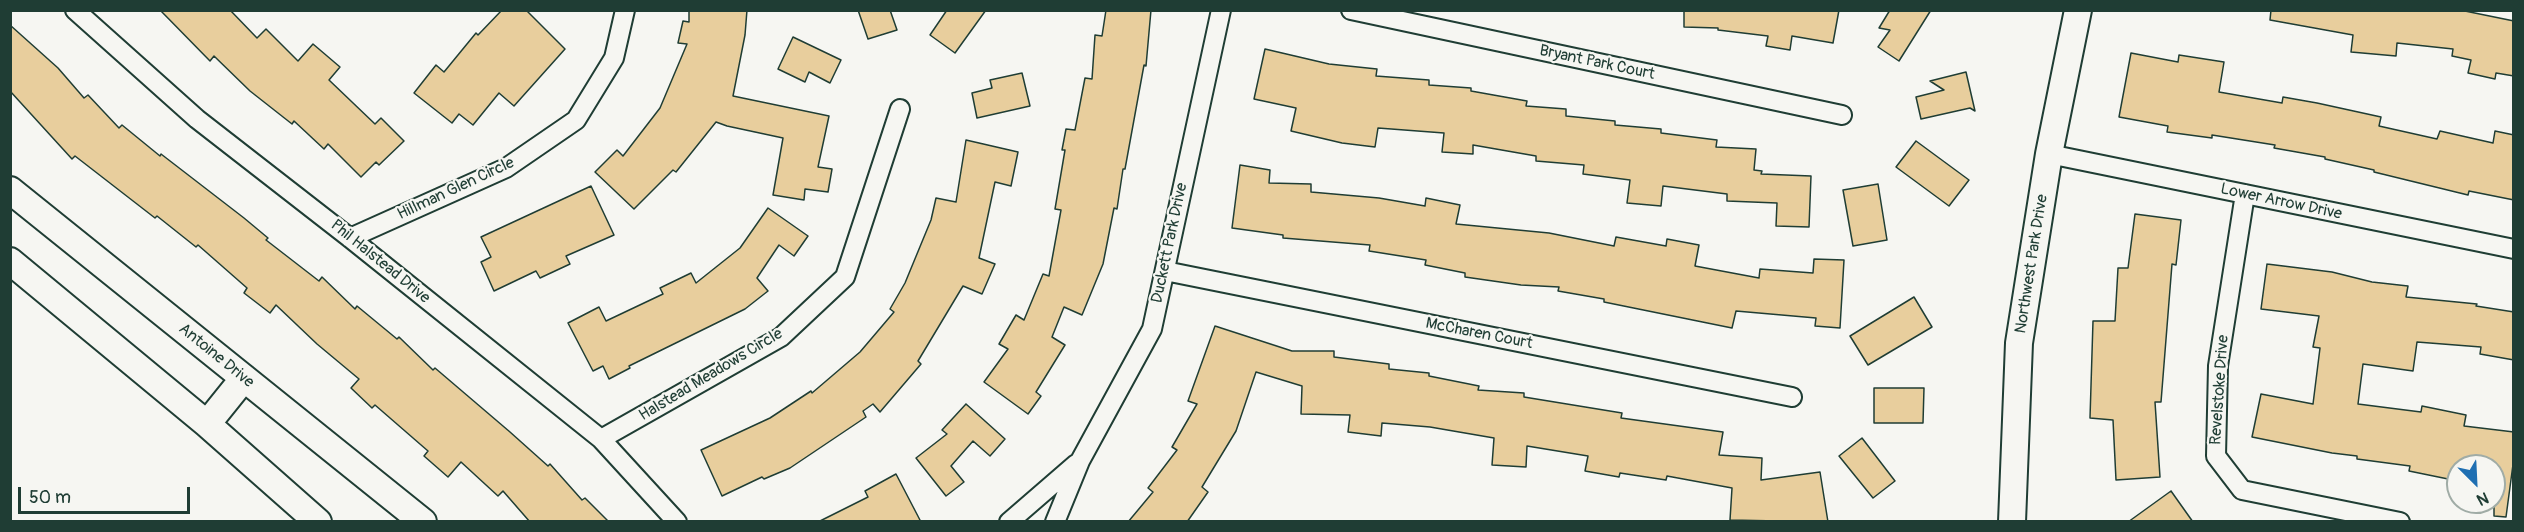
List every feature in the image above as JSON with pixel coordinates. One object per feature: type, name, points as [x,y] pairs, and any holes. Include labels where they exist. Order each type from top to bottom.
[{"type":"main road","name":"Northwest Park Drive","points":[[2012,522],[2019,344],[2049,154],[2078,10]]},
{"type":"main road","name":"Antoine Drive","points":[[10,190],[423,522]]},
{"type":"main road","points":[[10,261],[207,424],[318,522]]},
{"type":"main road","points":[[207,424],[244,378]]},
{"type":"street","name":"Phil Halstead Drive","points":[[75,10],[197,119],[601,439],[677,522]]},
{"type":"street","name":"Hillman Glen Circle","points":[[350,238],[506,168],[576,120],[614,58],[625,10]]},
{"type":"street","name":"Duckett Park Drive","points":[[1055,522],[1080,461],[1152,329],[1221,10]]},
{"type":"street","name":"Bryant Park Court","points":[[1351,10],[1842,115]]},
{"type":"street","name":"Halstead Meadows Circle","points":[[601,439],[781,336],[845,277],[900,109]]},
{"type":"street","name":"Lower Arrow Drive","points":[[2049,154],[2514,249]]},
{"type":"street","name":"Revelstoke Drive","points":[[2245,194],[2218,366],[2216,456],[2242,490],[2400,522]]},
{"type":"street","name":"McCharen Court","points":[[1165,271],[1792,397]]},
{"type":"street","name":"Duckett Park Drive","points":[[1009,522],[1080,461]]},
{"type":"building","points":[[160,10],[230,10],[257,38],[266,29],[298,61],[313,44],[340,67],[329,80],[375,124],[381,118],[404,141],[379,165],[376,162],[361,177],[328,144],[324,149],[294,121],[292,124],[250,91],[214,56],[210,61]]},
{"type":"building","points":[[502,10],[526,10],[565,49],[514,106],[499,93],[473,125],[459,114],[452,123],[414,93],[436,65],[444,72],[476,33],[478,35]]},
{"type":"building","points":[[689,10],[747,10],[745,35],[733,96],[829,116],[818,167],[832,169],[828,192],[805,189],[804,200],[773,195],[783,138],[716,122],[676,172],[673,170],[634,209],[595,172],[617,150],[623,156],[660,108],[687,44],[678,43],[683,21],[689,22]]},
{"type":"building","points":[[858,10],[890,10],[897,30],[868,39]]},
{"type":"building","points":[[947,10],[986,10],[955,53],[930,35]]},
{"type":"building","points":[[1106,10],[1151,10],[1146,66],[1144,65],[1117,209],[1114,208],[1103,264],[1082,315],[1064,307],[1052,337],[1065,345],[1036,392],[1041,396],[1028,414],[984,382],[1008,349],[999,344],[1016,315],[1024,320],[1043,274],[1049,276],[1061,210],[1055,209],[1065,150],[1062,150],[1066,129],[1075,130],[1085,78],[1092,79],[1095,35],[1102,36]]},
{"type":"building","points":[[1684,10],[1839,10],[1833,43],[1792,36],[1790,50],[1766,46],[1768,36],[1718,30],[1718,28],[1684,27]]},
{"type":"building","points":[[1890,10],[1931,10],[1899,61],[1878,47],[1890,30],[1879,28]]},
{"type":"building","points":[[2271,10],[2460,10],[2514,21],[2514,76],[2496,73],[2495,79],[2468,73],[2471,60],[2452,56],[2453,49],[2397,43],[2396,56],[2351,52],[2353,35],[2270,20]]},
{"type":"building","points":[[10,25],[58,68],[84,98],[88,95],[119,128],[122,125],[160,156],[161,154],[244,218],[268,238],[266,240],[319,281],[322,277],[355,309],[357,306],[397,339],[399,337],[433,370],[435,368],[548,466],[550,464],[582,500],[585,498],[609,522],[530,522],[503,491],[498,496],[461,462],[448,477],[424,456],[428,451],[375,405],[372,408],[351,388],[359,379],[317,344],[276,305],[270,313],[244,293],[247,288],[198,245],[196,247],[157,216],[155,218],[75,156],[72,159],[10,91]]},
{"type":"building","points":[[793,37],[841,60],[830,83],[809,72],[805,82],[778,69]]},
{"type":"building","points":[[1265,49],[1329,64],[1377,69],[1376,76],[1429,80],[1429,85],[1471,88],[1471,91],[1527,101],[1526,106],[1566,109],[1566,116],[1615,121],[1615,125],[1661,129],[1661,133],[1717,140],[1716,147],[1756,149],[1754,170],[1762,171],[1761,174],[1811,176],[1809,227],[1776,226],[1777,203],[1727,201],[1727,194],[1663,186],[1661,206],[1627,203],[1630,180],[1583,174],[1584,165],[1536,161],[1536,156],[1473,145],[1473,154],[1442,152],[1444,133],[1378,128],[1375,147],[1342,143],[1291,131],[1296,108],[1254,99]]},
{"type":"building","points":[[2131,53],[2178,62],[2179,55],[2224,62],[2219,92],[2282,103],[2283,97],[2317,103],[2381,117],[2379,126],[2437,139],[2440,131],[2493,143],[2495,131],[2514,135],[2514,200],[2469,191],[2468,195],[2325,159],[2325,157],[2274,148],[2275,145],[2212,135],[2212,138],[2167,132],[2168,126],[2119,117]]},
{"type":"building","points":[[1966,72],[1975,111],[1970,108],[1921,119],[1916,97],[1944,90],[1930,81]]},
{"type":"building","points":[[1022,73],[1030,106],[977,118],[972,93],[992,88],[990,80]]},
{"type":"building","points":[[966,140],[1018,152],[1011,186],[995,182],[979,258],[995,264],[982,294],[963,286],[918,361],[921,364],[880,412],[873,404],[863,411],[866,417],[790,468],[764,479],[762,477],[722,496],[701,450],[770,418],[811,391],[812,393],[860,352],[894,312],[890,309],[905,283],[931,220],[936,198],[956,202]]},
{"type":"building","points":[[1916,141],[1969,180],[1949,206],[1896,167]]},
{"type":"building","points":[[1240,165],[1270,170],[1269,183],[1311,184],[1311,192],[1379,198],[1425,206],[1426,198],[1460,205],[1456,224],[1549,233],[1614,246],[1616,237],[1666,246],[1667,239],[1699,245],[1695,266],[1759,278],[1760,269],[1813,273],[1814,259],[1844,260],[1840,328],[1815,326],[1816,318],[1736,311],[1732,328],[1604,302],[1604,299],[1558,291],[1559,287],[1521,285],[1465,277],[1465,273],[1425,265],[1426,260],[1369,251],[1370,245],[1283,238],[1283,235],[1232,228]]},
{"type":"building","points":[[1878,184],[1887,240],[1853,246],[1843,190]]},
{"type":"building","points":[[591,186],[614,235],[566,256],[570,264],[540,278],[536,271],[494,291],[481,262],[491,257],[481,237]]},
{"type":"building","points":[[768,208],[808,236],[794,256],[779,245],[757,278],[768,291],[745,309],[629,366],[630,368],[609,379],[603,366],[593,371],[568,323],[599,307],[606,321],[663,294],[660,288],[691,273],[696,283],[740,248]]},
{"type":"building","points":[[2135,214],[2181,220],[2176,265],[2172,264],[2161,402],[2155,402],[2160,477],[2116,480],[2113,420],[2090,418],[2093,321],[2115,321],[2118,268],[2128,268]]},
{"type":"building","points":[[2267,264],[2332,272],[2372,282],[2408,286],[2406,297],[2477,304],[2476,306],[2514,312],[2514,360],[2480,354],[2481,347],[2417,342],[2413,371],[2363,364],[2358,404],[2421,412],[2422,406],[2466,415],[2464,426],[2514,432],[2514,457],[2506,517],[2494,516],[2494,514],[2506,514],[2506,454],[2446,454],[2446,479],[2409,471],[2410,466],[2357,459],[2357,456],[2252,437],[2261,394],[2313,404],[2320,348],[2313,347],[2319,316],[2261,309]]},
{"type":"building","points":[[1914,297],[1932,327],[1868,365],[1850,336]]},
{"type":"building","points":[[1215,326],[1292,351],[1334,351],[1334,357],[1389,364],[1389,369],[1429,373],[1429,376],[1479,386],[1478,390],[1524,393],[1524,397],[1622,413],[1621,418],[1723,432],[1719,455],[1762,458],[1761,480],[1820,472],[1828,522],[1730,520],[1732,488],[1667,476],[1666,480],[1620,473],[1619,477],[1585,471],[1588,456],[1527,446],[1526,467],[1492,465],[1494,438],[1430,427],[1382,423],[1381,436],[1348,432],[1350,415],[1301,414],[1302,386],[1256,372],[1236,431],[1202,487],[1208,492],[1187,522],[1128,522],[1153,492],[1148,488],[1177,450],[1172,447],[1197,404],[1188,401]]},
{"type":"building","points":[[1874,388],[1924,388],[1923,423],[1874,423]]},
{"type":"building","points":[[966,404],[1005,439],[990,456],[973,441],[951,466],[964,482],[946,496],[916,458],[947,434],[942,430]]},
{"type":"building","points":[[1862,438],[1895,481],[1873,498],[1839,456]]},
{"type":"building","points":[[896,474],[921,522],[818,522],[868,497],[865,491]]},
{"type":"building","points":[[2171,491],[2193,522],[2128,522]]}]
